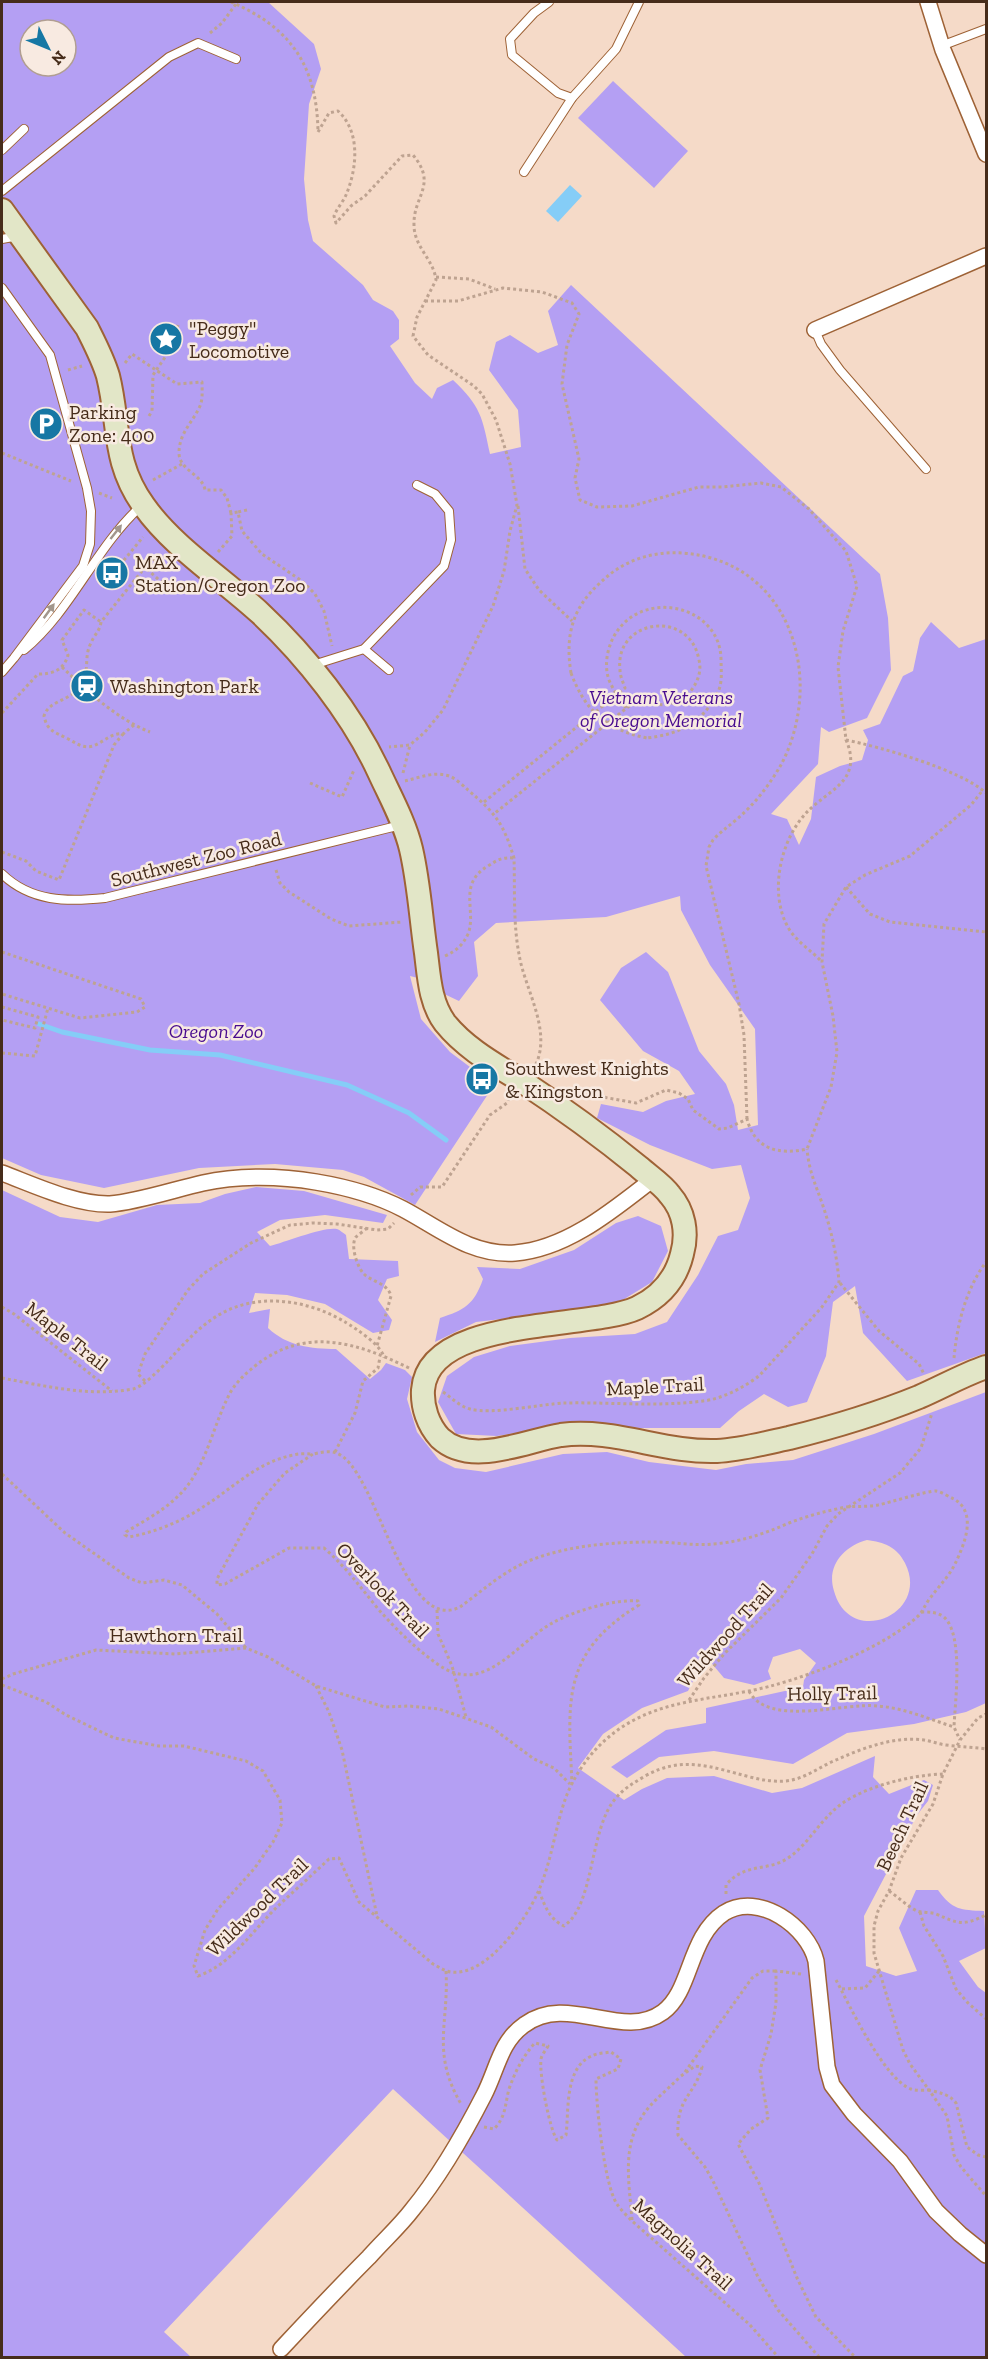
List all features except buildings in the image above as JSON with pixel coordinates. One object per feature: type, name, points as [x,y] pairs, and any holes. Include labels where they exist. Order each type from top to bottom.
[{"type":"street","points":[[928,2],[941,46],[987,154]]},
{"type":"street","points":[[2,210],[11,237],[87,328],[102,358],[112,396],[124,470],[145,494],[169,534],[260,613],[303,658],[371,755],[402,824],[412,854],[432,993],[444,1022],[484,1058],[550,1101],[619,1151],[669,1193],[680,1211],[685,1231],[681,1258],[666,1288],[653,1299],[630,1311],[507,1330],[471,1341],[446,1354],[430,1368],[425,1379],[423,1397],[430,1424],[447,1443],[468,1452],[482,1452],[563,1435],[595,1434],[679,1449],[732,1450],[861,1419],[987,1367]]},
{"type":"street","points":[[815,330],[987,256]]},
{"type":"street","points":[[2,1173],[63,1196],[110,1204],[207,1182],[243,1178],[315,1182],[345,1188],[388,1202],[465,1245],[489,1251],[514,1253],[552,1244],[583,1229],[653,1179]]},
{"type":"street","points":[[281,2349],[412,2211],[438,2174],[472,2117],[493,2077],[505,2044],[513,2033],[541,2014],[563,2012],[622,2022],[644,2022],[664,2012],[675,1998],[699,1942],[710,1927],[725,1913],[736,1909],[754,1908],[771,1912],[790,1923],[805,1936],[816,1961],[827,2067],[832,2085],[854,2114],[900,2161],[936,2211],[987,2255]]},
{"type":"lane","points":[[549,2],[534,13],[510,39],[512,55],[558,93],[572,98]]},
{"type":"lane","points":[[524,172],[572,98],[616,49],[639,2]]},
{"type":"lane","points":[[941,46],[987,29]]},
{"type":"lane","points":[[2,190],[169,57],[198,43],[237,58]]},
{"type":"lane","points":[[2,150],[24,129]]},
{"type":"lane","points":[[2,288],[50,355],[87,488],[91,511],[90,544],[83,566],[2,672]]},
{"type":"lane","points":[[815,330],[821,344],[840,370],[926,469]]},
{"type":"lane","points":[[308,666],[364,649],[444,566],[451,540],[449,511],[435,494],[417,485]]},
{"type":"lane","points":[[14,658],[43,634],[145,494]]},
{"type":"lane","points":[[364,649],[389,670]]},
{"type":"lane","name":"Southwest Zoo Road","points":[[2,874],[11,883],[41,897],[78,901],[120,896],[402,824]]},
{"type":"path","points":[[231,2],[270,22],[294,48],[309,73],[315,92],[318,132],[332,112],[338,111],[344,117],[355,143],[355,159],[346,194],[334,216],[336,223],[351,206],[365,196],[398,159],[406,154],[416,158],[424,173],[425,183],[415,215],[414,230],[419,247],[436,277],[435,287],[417,317],[412,336],[428,355],[474,386],[482,394],[496,420],[510,464],[525,569],[539,590],[572,621]]},
{"type":"path","points":[[198,43],[222,23],[236,4]]},
{"type":"path","points":[[436,277],[468,279],[497,290]]},
{"type":"path","points":[[425,301],[458,301],[503,288],[542,292],[572,303],[579,314],[567,345],[562,384],[579,459],[575,478],[580,500],[597,507],[632,506],[699,487],[761,483],[782,487],[809,509],[846,550],[857,586],[843,631],[838,667],[851,764],[847,777],[808,811],[796,826],[788,841],[778,889],[782,914],[791,932],[822,962]]},
{"type":"path","points":[[149,416],[152,411],[151,382],[170,350],[178,325]]},
{"type":"path","points":[[123,364],[132,354],[177,384],[202,382],[202,404],[186,427],[180,443],[179,455],[182,464],[204,485],[205,490],[221,490],[225,494],[231,513],[232,536],[224,546]]},
{"type":"path","points":[[56,374],[82,366]]},
{"type":"path","points":[[2,453],[112,498]]},
{"type":"path","points":[[145,494],[182,464]]},
{"type":"path","points":[[517,505],[510,531],[504,571],[482,633],[442,710],[425,732],[410,745],[400,782],[430,775],[447,775],[459,782],[495,813],[514,858],[519,956],[541,1035],[538,1060],[531,1072]]},
{"type":"path","points":[[231,513],[247,510]]},
{"type":"path","points":[[238,512],[242,531],[262,554],[303,581],[315,594],[324,611],[333,653],[332,659]]},
{"type":"path","points":[[120,565],[144,535]]},
{"type":"path","points":[[123,734],[118,733],[91,747],[85,746],[50,730],[45,722],[45,712],[54,704],[69,697],[81,685],[87,669],[89,648],[101,622],[142,571],[147,569],[161,552]]},
{"type":"path","points":[[626,708],[609,680],[607,656],[609,645],[620,625],[629,618],[648,608],[662,606],[688,612],[708,627],[721,653],[722,680],[718,692],[710,706],[690,726],[676,733],[647,738],[619,731],[601,718],[582,696],[572,672],[568,654],[572,621],[588,593],[614,569],[648,555],[703,555],[737,569],[759,585],[790,629],[797,647],[801,691],[795,729],[781,763],[761,794],[713,840],[709,847],[706,866],[739,1004],[744,1035],[749,1129],[769,1148],[788,1153],[807,1149]]},
{"type":"path","points":[[147,569],[167,587]]},
{"type":"path","points":[[2,712],[38,674],[50,674],[62,667],[68,655],[62,640],[84,609],[101,622]]},
{"type":"path","points":[[484,802],[625,688],[620,671],[620,658],[624,647],[642,629],[654,625],[666,626],[678,629],[693,641],[698,653],[699,671],[693,689],[684,698],[673,704],[658,706],[638,699],[495,813]]},
{"type":"path","points":[[62,667],[81,685],[134,725],[150,732]]},
{"type":"path","points":[[2,852],[26,861],[36,871],[59,880],[114,745],[134,725]]},
{"type":"path","points":[[846,740],[878,746],[958,776],[987,793]]},
{"type":"path","points":[[384,747],[410,745]]},
{"type":"path","points":[[310,783],[342,797],[358,763]]},
{"type":"path","points":[[919,1364],[879,1331],[839,1282],[834,1244],[823,1205],[810,1172],[807,1149],[831,1087],[837,1052],[833,1016],[822,962],[824,924],[846,887],[865,875],[910,856],[971,805],[983,790]]},
{"type":"path","points":[[272,857],[280,884],[331,919],[349,926],[421,920]]},
{"type":"path","points":[[427,960],[445,956],[463,943],[469,931],[472,883],[481,870],[502,857],[514,858]]},
{"type":"path","points":[[846,887],[870,914],[890,922],[987,932]]},
{"type":"path","points":[[2,952],[141,999],[145,1007],[137,1012],[80,1018],[2,994]]},
{"type":"path","points":[[2,1007],[38,1017],[35,1028],[2,1020]]},
{"type":"path","points":[[2,1053],[35,1056],[48,1008]]},
{"type":"path","points":[[550,1101],[560,1094],[570,1092],[636,1103],[666,1090],[679,1093],[688,1099],[693,1110],[719,1129],[728,1128],[747,1119]]},
{"type":"path","points":[[409,1199],[420,1187],[442,1187],[490,1115],[507,1103],[512,1094]]},
{"type":"path","points":[[145,1381],[138,1374],[138,1370],[145,1354],[188,1290],[202,1274],[251,1243],[290,1225],[321,1223],[377,1230],[388,1228],[397,1219]]},
{"type":"path","points":[[367,1228],[355,1239],[353,1245],[357,1257],[363,1272],[387,1289],[391,1296],[377,1346]]},
{"type":"path","points":[[954,1359],[964,1302],[978,1273],[987,1262]]},
{"type":"path","name":"Maple Trail","points":[[436,1386],[461,1406],[482,1411],[565,1403],[641,1404],[704,1401],[750,1382],[760,1375],[822,1307],[839,1282]]},
{"type":"path","points":[[2,1378],[86,1393],[136,1389],[210,1320],[232,1308],[256,1302],[288,1302],[326,1311],[360,1332],[384,1353],[378,1368],[363,1381],[356,1413],[335,1452]]},
{"type":"path","name":"Maple Trail","points":[[2,1307],[112,1391]]},
{"type":"path","points":[[412,1369],[348,1345],[326,1341],[298,1343],[272,1354],[242,1378],[228,1396],[188,1485],[164,1509],[126,1532],[125,1535],[129,1537],[149,1533],[168,1525],[206,1506],[259,1468],[293,1455],[335,1452],[343,1457],[361,1484],[418,1593],[436,1610],[452,1611],[526,1561],[551,1553],[578,1547],[620,1543],[712,1545],[755,1538],[809,1515],[850,1506]]},
{"type":"path","name":"Wildwood Trail","points":[[2,1684],[46,1702],[66,1715],[114,1738],[159,1746],[184,1746],[246,1761],[263,1771],[280,1800],[282,1823],[273,1842],[254,1869],[218,1909],[205,1930],[194,1966],[198,1976],[208,1973],[237,1949],[278,1906],[329,1859],[339,1858],[359,1902],[433,1964],[446,1971],[462,1972],[472,1969],[491,1956],[520,1924],[539,1891],[553,1849],[565,1800],[591,1754],[606,1738],[627,1723],[651,1712],[690,1700],[704,1678],[724,1654],[780,1598],[812,1554],[827,1526],[850,1506],[900,1473],[921,1448],[935,1403]]},
{"type":"path","name":"Overlook Trail","points":[[313,1454],[285,1473],[258,1504],[216,1584],[218,1586],[289,1548],[324,1548],[344,1565],[379,1611],[409,1641],[438,1665],[469,1676],[479,1675],[501,1662],[553,1622],[580,1611],[622,1602],[640,1603],[605,1630],[586,1652],[580,1663],[574,1684],[569,1725],[572,1785]]},
{"type":"path","points":[[2,1474],[64,1533],[129,1578],[142,1583],[164,1580],[182,1585],[217,1614],[246,1648]]},
{"type":"path","name":"Holly Trail","points":[[690,1700],[749,1691],[796,1678],[856,1654],[897,1632],[921,1612],[950,1574],[965,1542],[967,1514],[960,1502],[937,1491],[867,1507],[850,1506]]},
{"type":"path","points":[[436,1610],[438,1634],[453,1672],[466,1717]]},
{"type":"path","points":[[921,1612],[934,1612],[945,1618],[955,1637],[954,1727],[960,1740]]},
{"type":"path","name":"Hawthorn Trail","points":[[2,1679],[96,1650],[175,1654],[246,1648],[268,1657],[316,1686],[384,1707],[409,1706],[439,1709],[491,1727],[534,1759],[554,1768],[572,1785]]},
{"type":"path","points":[[316,1686],[329,1712],[342,1750],[377,1917]]},
{"type":"path","name":"Holly Trail","points":[[749,1691],[756,1700],[771,1708],[796,1712],[841,1706],[877,1706],[904,1711],[954,1727]]},
{"type":"path","name":"Beech Trail","points":[[920,1912],[889,1892],[901,1858],[933,1804],[943,1774],[960,1740],[978,1718],[987,1714]]},
{"type":"path","points":[[539,1891],[546,1910],[555,1922],[564,1926],[572,1920],[579,1906],[605,1814],[625,1788],[657,1769],[678,1764],[698,1763],[767,1781],[786,1781],[807,1775],[835,1760],[897,1740],[923,1740],[987,1749]]},
{"type":"path","points":[[736,1909],[726,1899],[726,1885],[734,1875],[787,1860],[833,1810],[845,1801],[895,1780],[920,1774],[943,1774]]},
{"type":"path","points":[[987,1915],[963,1923],[946,1920],[930,1912],[920,1912],[924,1926],[943,1956],[959,1993],[987,2019]]},
{"type":"path","points":[[446,1971],[447,1993],[442,2033],[446,2074],[458,2098],[472,2117]]},
{"type":"path","points":[[632,2221],[628,2162],[630,2142],[639,2121],[650,2106],[681,2076],[708,2042],[752,1978],[763,1971],[776,1971]]},
{"type":"path","points":[[841,1989],[865,1988],[879,1971]]},
{"type":"path","name":"Magnolia Trail","points":[[472,2117],[481,2126],[494,2129],[502,2119],[509,2090],[524,2055],[535,2043],[548,2046],[542,2057],[541,2082],[552,2132],[557,2140],[566,2135],[569,2087],[580,2066],[590,2056],[611,2052],[621,2058],[618,2069],[596,2079],[596,2104],[605,2163],[615,2202],[632,2221],[749,2324],[779,2358]]},
{"type":"path","points":[[681,2076],[695,2066],[702,2067],[700,2076],[683,2102],[679,2113],[678,2135],[705,2167],[758,2277],[778,2310],[820,2358]]},
{"type":"path","points":[[987,2157],[978,2155],[967,2147],[956,2103],[952,2098],[930,2090],[947,2116],[954,2155],[961,2167],[987,2196]]},
{"type":"green space","points":[[2,2],[268,2],[314,44],[321,69],[309,104],[304,179],[308,220],[313,241],[363,285],[373,300],[393,311],[399,320],[399,339],[390,346],[415,383],[432,399],[437,388],[453,380],[475,405],[482,421],[490,454],[521,447],[518,410],[489,370],[496,342],[510,335],[538,353],[558,345],[548,311],[571,285],[880,574],[888,618],[891,670],[867,718],[829,732],[821,727],[818,764],[771,814],[787,819],[799,845],[811,819],[816,777],[840,766],[862,760],[868,740],[863,730],[880,724],[903,676],[913,671],[920,638],[931,622],[959,648],[986,639],[986,1353],[907,1381],[863,1333],[855,1286],[833,1302],[826,1356],[807,1402],[788,1407],[764,1394],[739,1411],[720,1428],[640,1428],[573,1424],[497,1436],[456,1434],[438,1402],[447,1376],[474,1357],[510,1346],[570,1338],[635,1334],[667,1322],[698,1275],[718,1236],[738,1230],[750,1198],[741,1165],[712,1169],[650,1145],[597,1118],[601,1104],[643,1112],[666,1101],[695,1094],[679,1071],[643,1051],[600,1000],[621,968],[646,952],[668,972],[699,1051],[726,1084],[734,1105],[738,1130],[758,1125],[755,1029],[710,965],[681,910],[680,896],[606,917],[496,923],[474,942],[478,976],[459,1001],[440,992],[430,981],[410,976],[421,1019],[450,1052],[494,1085],[415,1205],[364,1177],[343,1170],[275,1164],[199,1168],[104,1188],[41,1175],[2,1158]]},
{"type":"green space","points":[[613,81],[688,151],[654,188],[578,118]]},
{"type":"green space","points":[[256,1187],[304,1191],[387,1215],[383,1223],[325,1215],[280,1220],[257,1232],[270,1246],[314,1232],[337,1229],[346,1235],[349,1259],[398,1261],[399,1276],[387,1279],[378,1300],[392,1320],[389,1330],[373,1333],[325,1304],[287,1295],[255,1293],[249,1313],[270,1309],[268,1328],[275,1334],[291,1343],[336,1349],[370,1379],[386,1363],[405,1370],[412,1377],[407,1399],[417,1432],[439,1460],[455,1468],[486,1472],[563,1454],[607,1452],[649,1462],[716,1470],[746,1464],[793,1460],[874,1434],[986,1392],[986,1703],[966,1712],[914,1724],[847,1733],[793,1764],[714,1751],[659,1757],[627,1778],[611,1767],[666,1730],[706,1723],[706,1708],[803,1687],[804,1680],[816,1663],[800,1649],[773,1657],[768,1671],[771,1679],[754,1685],[724,1678],[708,1659],[690,1666],[693,1681],[688,1691],[642,1708],[603,1734],[578,1768],[624,1800],[667,1778],[714,1776],[772,1793],[802,1788],[875,1756],[873,1777],[889,1794],[924,1780],[933,1785],[928,1801],[917,1815],[864,1916],[866,1966],[896,1976],[917,1971],[899,1928],[916,1890],[938,1890],[948,1902],[958,1908],[984,1911],[986,1948],[959,1961],[978,1987],[986,1993],[986,2357],[686,2357],[393,2089],[164,2332],[191,2357],[2,2357],[2,1190],[60,1217],[98,1222],[157,1205],[200,1203]],"holes":[[[867,1540],[889,1546],[898,1553],[905,1563],[910,1581],[907,1597],[898,1610],[885,1618],[870,1621],[855,1618],[843,1609],[832,1582],[835,1565],[844,1552],[859,1543]]]},
{"type":"green space","points":[[638,1216],[661,1226],[668,1251],[652,1282],[613,1306],[476,1322],[435,1342],[440,1318],[462,1309],[472,1301],[480,1288],[483,1279],[477,1267],[520,1269],[574,1250],[616,1223]]},
{"type":"water","points":[[570,185],[582,196],[558,222],[546,211]]},
{"type":"waterway","points":[[39,1024],[62,1032],[150,1050],[220,1055],[347,1085],[409,1113],[446,1140]]},
{"type":"place","name":"\"Peggy\" Locomotive","points":[[166,339]]},
{"type":"place","name":"Parking Zone: 400","points":[[46,424]]},
{"type":"place","name":"MAX Station/Oregon Zoo","points":[[112,573]]},
{"type":"place","name":"Washington Park","points":[[87,686]]},
{"type":"place","name":"Southwest Knights & Kingston","points":[[482,1079]]},
{"type":"park label","name":"Vietnam Veterans of Oregon Memorial","points":[[661,708]]},
{"type":"park label","name":"Oregon Zoo","points":[[216,1031]]}]
